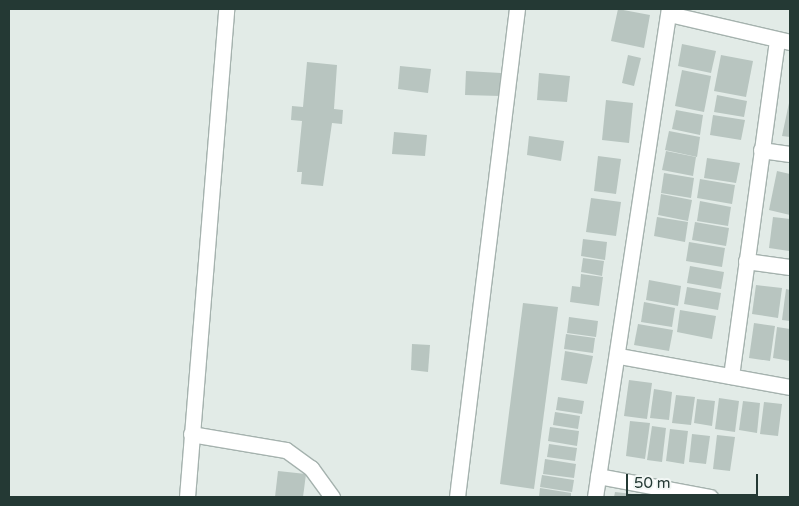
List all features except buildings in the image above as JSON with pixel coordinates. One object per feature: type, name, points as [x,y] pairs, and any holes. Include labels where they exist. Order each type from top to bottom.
[{"type":"street","points":[[187,497],[226,9]]},
{"type":"street","points":[[457,497],[517,9]]},
{"type":"street","points":[[595,497],[619,356],[669,11],[784,41],[761,150],[731,376]]},
{"type":"street","points":[[761,150],[790,154]]},
{"type":"street","points":[[746,261],[790,267]]},
{"type":"street","points":[[619,356],[790,387]]},
{"type":"street","points":[[191,434],[286,450],[311,468],[320,490],[332,497]]},
{"type":"street","points":[[598,476],[710,497]]}]
